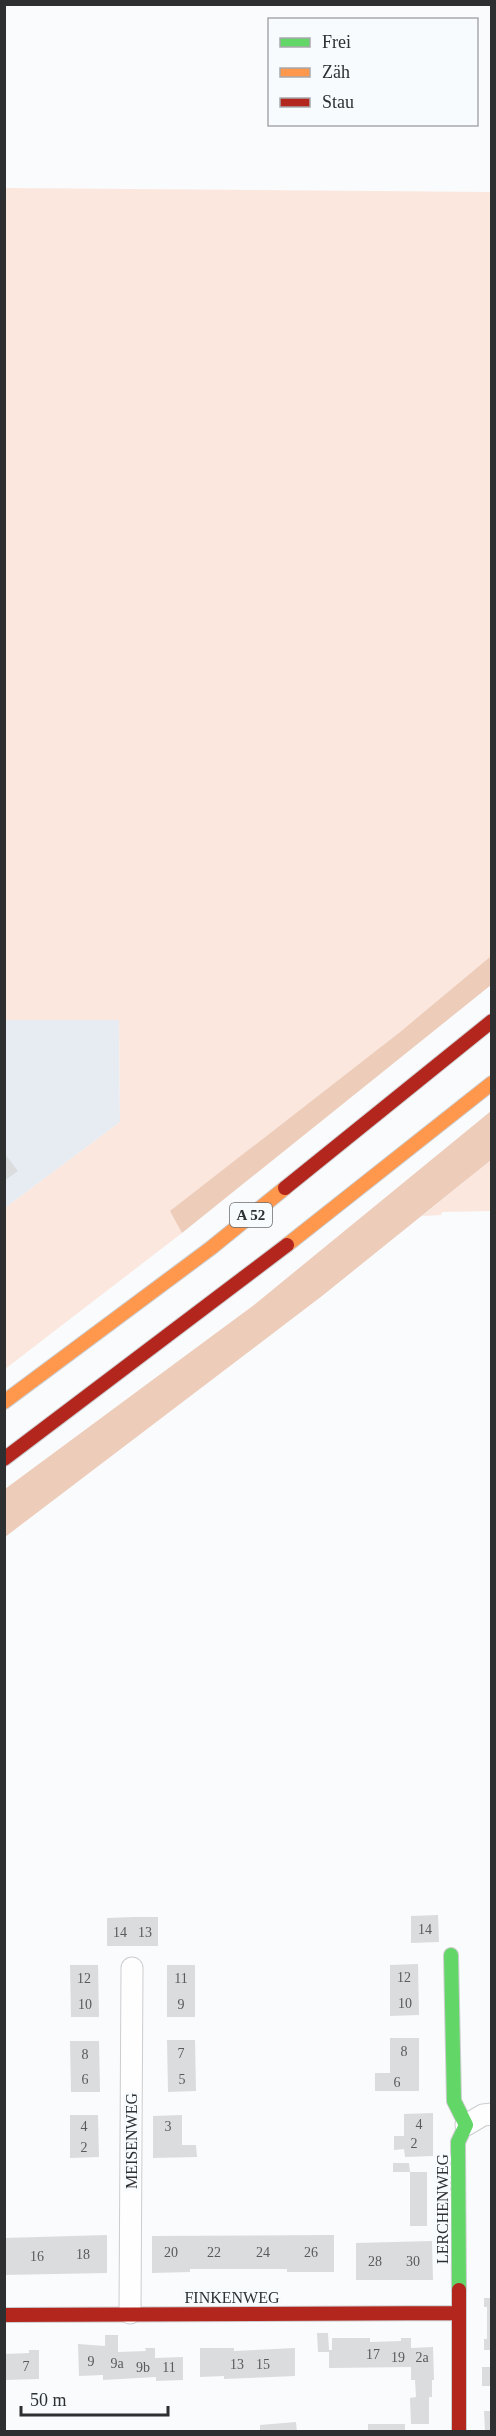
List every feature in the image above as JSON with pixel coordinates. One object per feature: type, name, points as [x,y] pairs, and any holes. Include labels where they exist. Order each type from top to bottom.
[{"type":"main road","name":"A 52","points":[[4,1402],[211,1248],[492,1021]]},
{"type":"main road","name":"A 52","points":[[4,1459],[238,1284],[492,1083]]},
{"type":"main road","points":[[451,1955],[454,2101],[466,2125]]},
{"type":"main road","name":"LERCHENWEG","points":[[459,2432],[458,2142],[466,2125]]},
{"type":"main road","name":"FINKENWEG","points":[[4,2314],[459,2313]]},
{"type":"street","name":"MEISENWEG","points":[[130,2313],[132,1968]]},
{"type":"street","points":[[466,2125],[474,2118],[492,2114]]},
{"type":"shaded area","points":[[5,188],[491,192],[491,956],[400,1032],[171,1211],[182,1233],[5,1369],[5,1208],[120,1122],[119,1020],[5,1020]]},
{"type":"shaded area","points":[[491,956],[491,985],[182,1233],[170,1211],[400,1032]]},
{"type":"shaded area","points":[[5,1020],[119,1020],[120,1122],[5,1208]]},
{"type":"shaded area","points":[[491,1111],[491,1160],[322,1296],[5,1537],[5,1489],[254,1305]]},
{"type":"shaded area","points":[[491,1160],[491,1211],[442,1212],[441,1215],[422,1216]]},
{"type":"building","points":[[4,1153],[18,1171],[4,1181]]},
{"type":"building","points":[[438,1915],[439,1942],[411,1943],[411,1916]]},
{"type":"building","points":[[158,1917],[158,1946],[107,1946],[107,1918]]},
{"type":"building","points":[[418,1964],[419,2015],[390,2016],[390,1965]]},
{"type":"building","points":[[70,1965],[98,1965],[99,2017],[71,2017]]},
{"type":"building","points":[[167,1965],[195,1965],[195,2017],[167,2017]]},
{"type":"building","points":[[390,2038],[419,2038],[419,2091],[375,2091],[375,2073],[390,2073]]},
{"type":"building","points":[[167,2040],[195,2040],[196,2091],[168,2092]]},
{"type":"building","points":[[70,2041],[99,2041],[100,2092],[71,2092]]},
{"type":"building","points":[[433,2113],[433,2156],[405,2157],[404,2149],[394,2150],[394,2136],[404,2136],[404,2114]]},
{"type":"building","points":[[70,2115],[98,2115],[99,2157],[70,2158]]},
{"type":"building","points":[[182,2115],[182,2145],[196,2145],[197,2157],[153,2158],[153,2116]]},
{"type":"building","points":[[393,2163],[409,2163],[410,2172],[393,2172]]},
{"type":"building","points":[[410,2172],[427,2172],[427,2226],[410,2226]]},
{"type":"building","points":[[107,2235],[107,2273],[4,2275],[4,2238]]},
{"type":"building","points":[[334,2235],[334,2272],[287,2272],[287,2269],[190,2269],[190,2272],[152,2273],[152,2236]]},
{"type":"building","points":[[432,2241],[433,2280],[356,2280],[356,2243]]},
{"type":"building","points":[[484,2298],[492,2298],[492,2350],[484,2350],[484,2339],[487,2339],[487,2307],[484,2307]]},
{"type":"building","points":[[317,2333],[328,2333],[329,2350],[332,2350],[332,2338],[370,2338],[370,2342],[401,2341],[401,2338],[411,2338],[411,2348],[433,2347],[434,2380],[432,2380],[432,2397],[429,2397],[429,2424],[411,2424],[410,2398],[416,2397],[415,2380],[411,2380],[411,2367],[329,2368],[329,2352],[318,2352]]},
{"type":"building","points":[[105,2335],[118,2335],[118,2352],[146,2351],[145,2348],[155,2348],[155,2358],[183,2357],[183,2380],[156,2381],[156,2377],[103,2380],[103,2375],[79,2376],[78,2344],[105,2346]]},
{"type":"building","points":[[200,2348],[234,2348],[234,2351],[295,2348],[295,2376],[224,2379],[224,2376],[200,2377]]},
{"type":"building","points":[[29,2350],[39,2350],[39,2379],[4,2380],[4,2354],[29,2353]]},
{"type":"building","points":[[482,2367],[492,2367],[492,2386],[482,2386]]},
{"type":"building","points":[[484,2411],[492,2411],[492,2432],[485,2432]]},
{"type":"building","points":[[296,2422],[297,2432],[260,2432],[260,2425]]},
{"type":"building","points":[[368,2424],[405,2424],[405,2432],[368,2432]]},
{"type":"traffic: fast","points":[[451,1955],[454,2101],[466,2125],[458,2142],[459,2290]]},
{"type":"traffic: slow","points":[[287,1245],[492,1083]]},
{"type":"traffic: slow","points":[[4,1402],[211,1248],[285,1188]]},
{"type":"traffic: jam","points":[[285,1188],[492,1021]]},
{"type":"traffic: jam","points":[[4,1459],[287,1245]]},
{"type":"traffic: jam","points":[[459,2290],[459,2432]]},
{"type":"traffic: jam","points":[[4,2315],[459,2313]]}]
